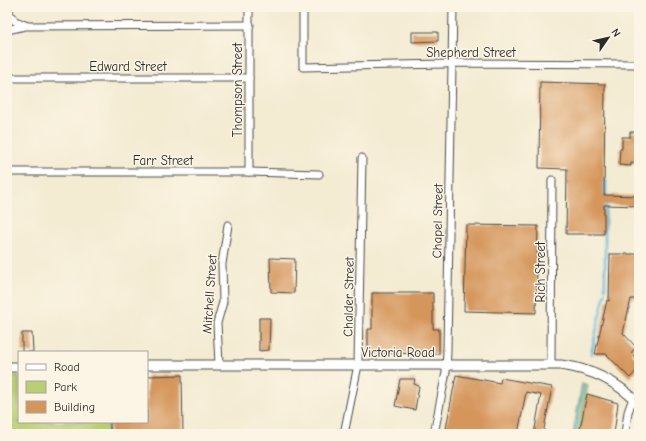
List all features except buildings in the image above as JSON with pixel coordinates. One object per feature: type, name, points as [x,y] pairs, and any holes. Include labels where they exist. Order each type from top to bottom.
[{"type":"main road","points":[[7,11],[8,7]]},
{"type":"main road","name":"Victoria Road","points":[[148,365],[551,364],[573,366],[593,373],[619,386],[636,401]]},
{"type":"main road","points":[[7,367],[18,367]]},
{"type":"street","name":"Thompson Street","points":[[249,172],[250,7]]},
{"type":"street","name":"Shepherd Street","points":[[303,7],[303,67],[452,63],[639,64]]},
{"type":"street","name":"Chapel Street","points":[[434,434],[446,365],[453,7]]},
{"type":"street","points":[[7,11],[16,21],[25,26]]},
{"type":"street","points":[[7,30],[25,26],[250,26]]},
{"type":"street","name":"Edward Street","points":[[7,78],[250,78]]},
{"type":"street","name":"Chalder Street","points":[[344,434],[358,365],[362,158]]},
{"type":"street","name":"Farr Street","points":[[7,172],[249,172],[319,174]]},
{"type":"street","name":"Rich Street","points":[[551,364],[552,180]]},
{"type":"street","name":"Mitchell Street","points":[[218,365],[217,323],[223,302],[222,264],[228,226]]},
{"type":"street","points":[[625,434],[628,412],[636,401]]},
{"type":"green space","points":[[7,376],[18,376],[18,423],[108,423],[108,434],[7,434]]},
{"type":"green space","points":[[582,383],[588,385],[579,434],[573,434]]},
{"type":"waterway","points":[[606,180],[606,198]]},
{"type":"waterway","points":[[605,229],[606,203]]},
{"type":"waterway","points":[[605,232],[605,288]]},
{"type":"waterway","points":[[591,354],[605,293]]},
{"type":"waterway","points":[[575,434],[584,386]]}]
